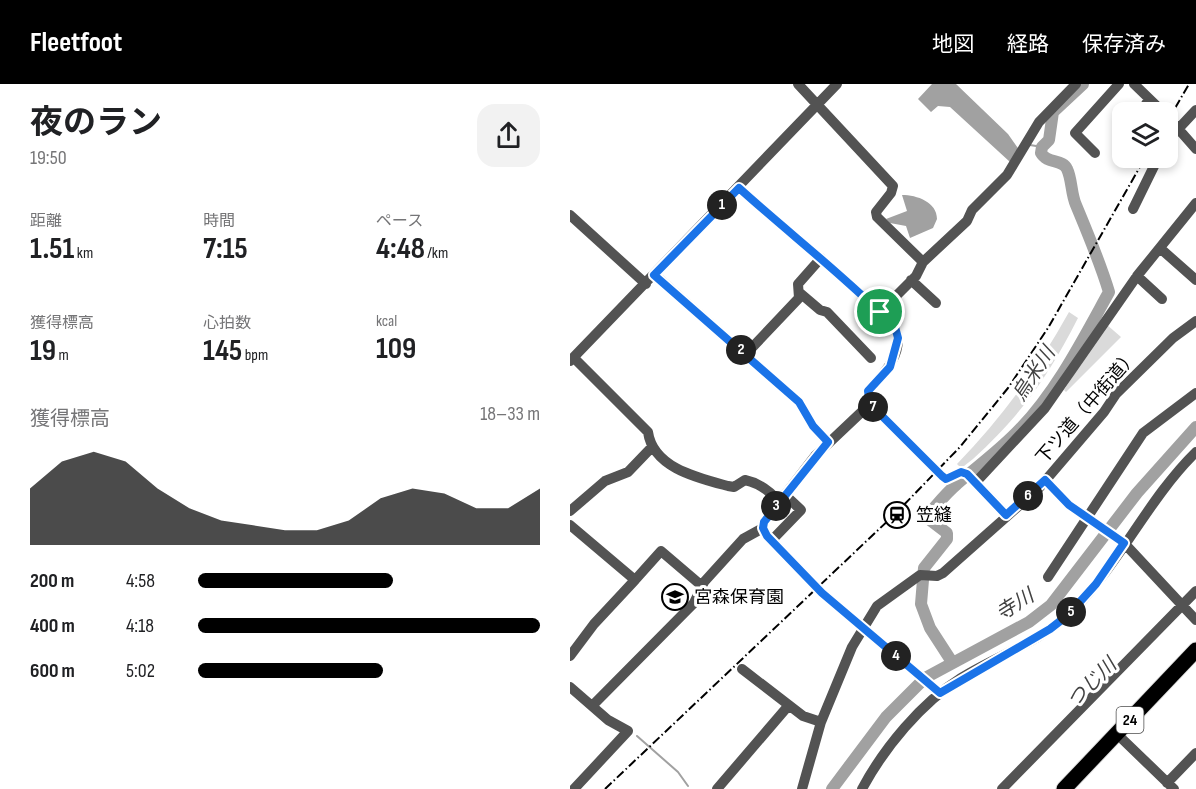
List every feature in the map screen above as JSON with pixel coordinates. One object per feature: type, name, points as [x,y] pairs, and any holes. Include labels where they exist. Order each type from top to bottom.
[{"type":"highway","name":"24","points":[[1064,789],[1196,650]]},
{"type":"street","points":[[798,84],[893,186],[891,193],[876,212],[877,217],[923,262]]},
{"type":"street","points":[[771,541],[801,510],[752,481],[745,480],[734,487],[681,471],[652,447],[648,432],[572,359],[837,84]]},
{"type":"street","points":[[880,312],[923,267],[923,262],[968,221],[972,210],[1007,175],[1039,122],[1076,84]]},
{"type":"street","points":[[1095,153],[1075,133],[1119,84]]},
{"type":"street","points":[[1134,84],[1152,102]]},
{"type":"street","points":[[1196,110],[1179,129],[1196,148]]},
{"type":"street","points":[[1133,208],[1153,168]]},
{"type":"street","points":[[739,188],[821,258],[895,327],[898,338],[890,367],[868,391],[870,404],[942,476],[946,479],[961,472],[976,482],[1006,515]]},
{"type":"street","points":[[976,482],[1045,408],[1137,276],[1196,203]]},
{"type":"street","points":[[570,215],[646,284]]},
{"type":"street","points":[[1161,249],[1196,280]]},
{"type":"street","points":[[746,354],[799,298],[798,284],[821,258]]},
{"type":"street","points":[[654,275],[799,402],[813,426],[828,442]]},
{"type":"street","points":[[1137,276],[1162,299]]},
{"type":"street","points":[[911,280],[936,303]]},
{"type":"street","points":[[800,293],[820,310],[827,312],[871,358]]},
{"type":"street","name":"下ツ道（中街道）","points":[[802,789],[821,722],[840,672],[877,606],[901,586],[920,575],[937,576],[943,573],[1045,480],[1104,412],[1116,394],[1173,338],[1196,321]]},
{"type":"street","points":[[1048,577],[1143,433],[1196,393]]},
{"type":"street","points":[[593,705],[694,603],[702,586],[743,539],[763,528],[782,498],[828,442],[870,404]]},
{"type":"street","points":[[570,512],[605,481],[628,472],[652,447]]},
{"type":"street","points":[[862,789],[937,691],[1050,629],[1068,615],[1096,584],[1123,542],[1164,488],[1196,452]]},
{"type":"street","points":[[1045,480],[1069,505],[1123,542],[1196,620]]},
{"type":"street","points":[[570,525],[635,580]]},
{"type":"street","points":[[763,528],[771,541],[822,593],[937,691]]},
{"type":"street","points":[[570,656],[594,624],[661,550],[702,586]]},
{"type":"street","points":[[1002,789],[1184,606],[1196,591]]},
{"type":"street","points":[[742,669],[803,716],[821,722]]},
{"type":"street","points":[[570,687],[608,720],[628,731],[574,789]]},
{"type":"street","points":[[717,789],[789,705]]},
{"type":"street","points":[[1117,734],[1170,786],[1196,753]]},
{"type":"shaded area","points":[[932,84],[956,84],[1008,134],[1020,151],[1010,162],[950,107],[938,106],[931,112],[918,99]]},
{"type":"shaded area","points":[[902,195],[920,198],[934,208],[937,219],[933,228],[910,238],[906,226],[890,223],[886,219],[907,211]]},
{"type":"shaded area","points":[[1069,312],[1078,318],[1056,359],[1033,394],[1006,426],[973,459],[964,466],[959,466],[957,464],[1018,392],[1045,353]]},
{"type":"shaded area","points":[[1106,324],[1121,337],[1066,392],[1064,390]]},
{"type":"waterway","name":"烏米川","points":[[952,662],[930,628],[921,604],[924,568],[947,539],[947,533],[926,517],[945,495],[1004,444],[1033,415],[1057,382],[1109,292],[1074,201],[1067,169],[1062,164],[1047,159],[1041,153],[1042,147],[1049,140],[1053,112],[1083,84]]},
{"type":"waterway","points":[[1030,145],[1042,147]]},
{"type":"waterway","name":"寺川","points":[[832,789],[886,717],[925,678],[1029,622],[1051,605],[1137,493],[1196,427]]},
{"type":"waterway","points":[[637,736],[678,772],[688,786]]},
{"type":"railway","points":[[1178,103],[1189,84]]},
{"type":"railway","points":[[605,789],[895,514],[960,447],[1008,388],[1048,328],[1139,168]]},
{"type":"place","name":"笠縫","points":[[897,515]]},
{"type":"place","name":"宮森保育園","points":[[675,597]]},
{"type":"route","points":[[739,188],[783,228],[829,264],[880,312],[895,327],[898,338],[890,367],[868,391],[867,397],[870,404],[925,460],[946,479],[961,472],[967,474],[1006,515],[1039,488],[1045,480],[1069,505],[1124,543],[1096,584],[1068,615],[1050,629],[962,678],[940,693],[822,593],[767,536],[763,528],[764,522],[828,442],[813,426],[799,402],[695,308],[654,275],[739,188]]},
{"type":"water label","name":"つじ川","points":[[1092,683]]}]
